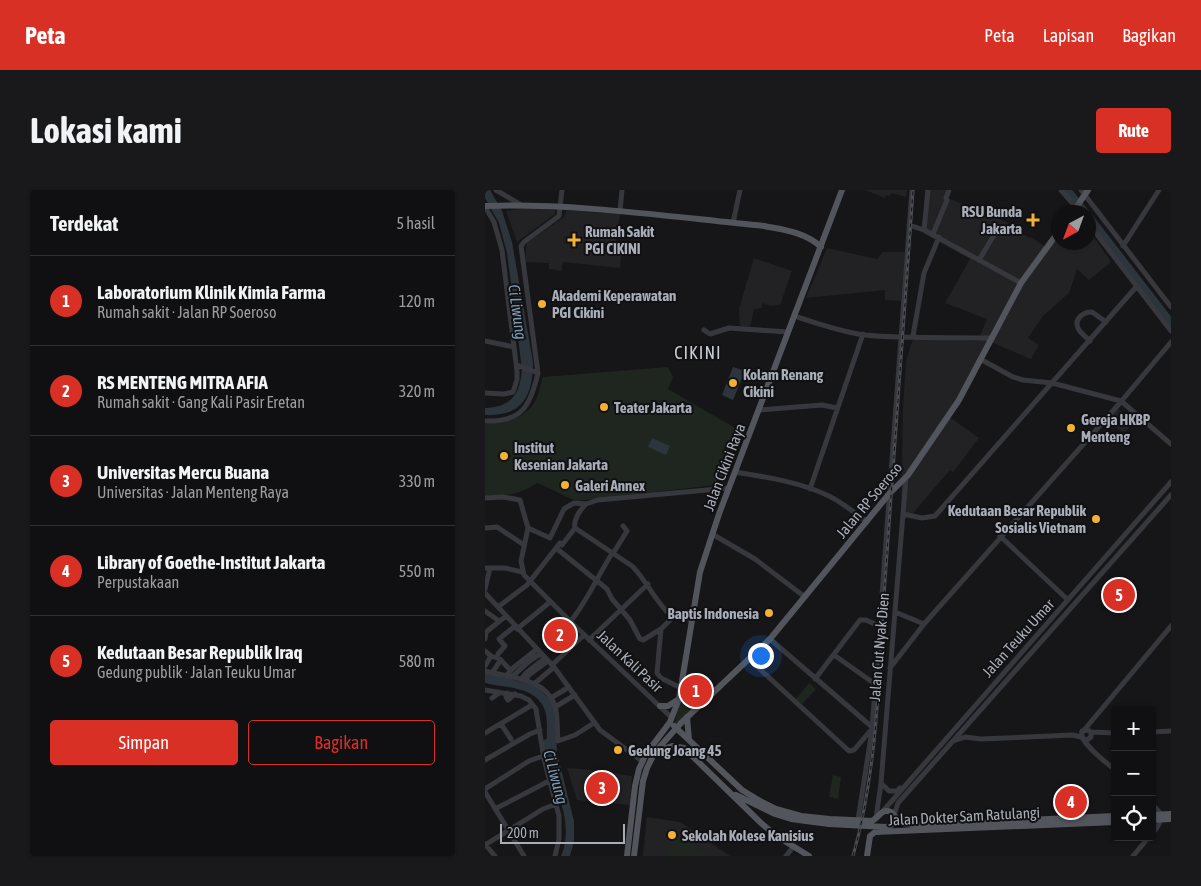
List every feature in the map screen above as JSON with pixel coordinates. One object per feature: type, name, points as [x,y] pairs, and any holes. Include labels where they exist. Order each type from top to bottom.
[{"type":"main road","name":"Jalan Cikini Raya","points":[[627,856],[635,786],[642,761],[671,720],[680,694],[700,572],[712,534],[843,190]]},
{"type":"main road","points":[[1079,205],[1084,193]]},
{"type":"main road","points":[[486,206],[561,206],[620,211],[733,223],[783,230],[806,236],[825,235]]},
{"type":"main road","points":[[806,236],[821,247]]},
{"type":"main road","name":"Jalan RP Soeroso","points":[[634,856],[643,781],[655,752],[687,717],[750,660],[770,639],[889,494],[906,477],[959,400],[1021,283],[1051,243]]},
{"type":"main road","points":[[660,706],[669,706],[680,694],[692,703],[700,705]]},
{"type":"main road","points":[[687,717],[690,741]]},
{"type":"main road","points":[[671,720],[676,728],[742,790],[777,809],[801,816],[872,821],[883,811]]},
{"type":"main road","points":[[684,748],[686,743],[690,741]]},
{"type":"main road","points":[[655,752],[672,746],[684,748],[761,823],[775,835],[809,856]]},
{"type":"main road","points":[[731,792],[775,814],[807,821],[886,827],[894,824],[894,816]]},
{"type":"main road","name":"Jalan Dokter Sam Ratulangi","points":[[883,811],[890,812],[905,824],[963,826]]},
{"type":"main road","points":[[1156,819],[1171,814]]},
{"type":"main road","points":[[1156,816],[1171,818]]},
{"type":"main road","name":"Jalan Dokter Sam Ratulangi","points":[[867,856],[870,836],[875,832],[1089,820],[1111,817]]},
{"type":"main road","name":"Jalan Dokter Sam Ratulangi","points":[[1089,820],[1111,822]]},
{"type":"street","points":[[496,190],[521,205]]},
{"type":"street","points":[[485,421],[508,419],[522,411],[531,400],[535,372],[521,246],[557,218],[560,213],[562,190]]},
{"type":"street","points":[[620,211],[623,190]]},
{"type":"street","points":[[733,223],[740,190]]},
{"type":"street","points":[[858,820],[872,729],[911,190]]},
{"type":"street","points":[[924,230],[928,190]]},
{"type":"street","points":[[933,234],[947,200],[949,190]]},
{"type":"street","points":[[1061,190],[1073,205]]},
{"type":"street","points":[[1123,246],[1159,190]]},
{"type":"street","points":[[1084,193],[1171,306]]},
{"type":"street","points":[[485,393],[504,394],[513,392],[519,366],[514,347],[502,250],[494,222],[486,206]]},
{"type":"street","points":[[909,225],[933,234],[1021,283]]},
{"type":"street","points":[[979,260],[997,230]]},
{"type":"street","points":[[1096,233],[1171,331]]},
{"type":"street","points":[[913,336],[924,273],[939,238]]},
{"type":"street","points":[[903,514],[922,518],[935,516],[1137,286]]},
{"type":"street","points":[[1090,341],[1077,326],[1079,317],[1092,312],[1106,322]]},
{"type":"street","points":[[794,316],[826,326],[863,334],[900,337],[991,338]]},
{"type":"street","points":[[704,330],[710,334],[729,328],[788,332]]},
{"type":"street","points":[[810,489],[863,334]]},
{"type":"street","points":[[485,340],[514,347]]},
{"type":"street","points":[[889,668],[924,624],[1000,536],[1121,401],[1171,342]]},
{"type":"street","points":[[980,359],[1013,377],[1023,380],[1052,383],[1121,401],[1171,444]]},
{"type":"street","points":[[519,366],[535,372]]},
{"type":"street","points":[[759,410],[822,405],[837,408]]},
{"type":"street","points":[[735,472],[774,478],[810,489],[841,503],[867,522]]},
{"type":"street","name":"Jalan Cut Nyak Dien","points":[[876,818],[881,783],[906,477]]},
{"type":"street","name":"Jalan Teuku Umar","points":[[883,811],[1171,482]]},
{"type":"street","points":[[550,538],[564,509],[574,503],[586,504],[598,500],[729,488]]},
{"type":"street","name":"Jalan Teuku Umar","points":[[894,816],[898,803],[1171,495]]},
{"type":"street","points":[[485,498],[503,497],[520,500],[528,528],[521,561],[522,572],[505,568],[487,568],[485,589]]},
{"type":"street","points":[[528,528],[562,545],[575,528],[574,525],[577,518],[586,504]]},
{"type":"street","points":[[571,622],[584,604],[600,572],[627,531],[623,526]]},
{"type":"street","points":[[485,528],[497,527],[524,545]]},
{"type":"street","points":[[575,528],[632,566],[673,617],[692,620]]},
{"type":"street","points":[[712,534],[755,559],[805,597]]},
{"type":"street","points":[[1000,536],[1068,600]]},
{"type":"street","points":[[498,607],[530,581],[560,543]]},
{"type":"street","points":[[1119,543],[1125,548]]},
{"type":"street","points":[[556,548],[607,589],[640,639],[643,640],[661,629],[673,617]]},
{"type":"street","name":"Jalan Kali Pasir","points":[[522,572],[549,603],[660,706],[671,720]]},
{"type":"street","points":[[589,640],[622,611],[648,584]]},
{"type":"street","points":[[485,593],[548,661],[600,730],[642,761]]},
{"type":"street","points":[[498,654],[505,646],[499,639],[549,603]]},
{"type":"street","points":[[1062,607],[1068,612]]},
{"type":"street","points":[[485,611],[499,621]]},
{"type":"street","points":[[895,612],[924,624]]},
{"type":"street","points":[[485,634],[506,616]]},
{"type":"street","points":[[815,679],[862,619],[879,626]]},
{"type":"street","points":[[1111,766],[1090,748],[1086,734],[1091,723],[1171,626]]},
{"type":"street","points":[[661,629],[657,673],[680,694]]},
{"type":"street","points":[[524,679],[526,673],[548,661],[584,635]]},
{"type":"street","points":[[770,639],[872,729]]},
{"type":"street","points":[[506,676],[510,670],[537,649]]},
{"type":"street","points":[[485,651],[510,670]]},
{"type":"street","points":[[512,677],[539,655],[548,661]]},
{"type":"street","points":[[834,655],[875,684]]},
{"type":"street","points":[[485,666],[491,656]]},
{"type":"street","points":[[750,660],[849,751],[854,750],[872,729]]},
{"type":"street","points":[[492,673],[500,661]]},
{"type":"street","points":[[534,684],[548,661]]},
{"type":"street","points":[[1011,664],[1017,670]]},
{"type":"street","points":[[485,671],[524,679],[534,684],[551,698],[555,707],[559,741],[575,735],[594,723]]},
{"type":"street","points":[[551,698],[569,687]]},
{"type":"street","points":[[485,690],[515,694],[525,698],[532,704],[537,714],[543,756],[556,804],[560,828],[555,856]]},
{"type":"street","points":[[492,698],[498,692]]},
{"type":"street","points":[[555,707],[575,695]]},
{"type":"street","points":[[485,733],[532,704]]},
{"type":"street","points":[[961,720],[967,726],[969,734],[973,738]]},
{"type":"street","points":[[501,724],[511,739]]},
{"type":"street","points":[[485,760],[540,730]]},
{"type":"street","points":[[1156,732],[1171,731]]},
{"type":"street","points":[[951,743],[963,738],[1111,733]]},
{"type":"street","points":[[524,856],[485,791],[529,761],[543,756]]},
{"type":"street","points":[[495,809],[549,782]]},
{"type":"street","points":[[881,783],[889,791],[897,791],[903,787]]},
{"type":"street","points":[[495,856],[485,845],[543,809],[556,804]]},
{"type":"street","points":[[1156,810],[1161,817],[1160,825],[1156,830]]},
{"type":"street","points":[[1133,856],[1146,841]]},
{"type":"street","points":[[786,856],[793,847]]},
{"type":"shaded area","points":[[865,190],[907,190],[906,197],[891,193],[890,196],[887,195],[885,198]]},
{"type":"shaded area","points":[[925,190],[950,190],[948,198],[1006,222],[1047,248],[1051,243],[1051,250],[1096,250],[1096,240],[1111,262],[1089,280],[1077,269],[1069,293],[1043,316],[1028,338],[1039,345],[1031,359],[991,342],[948,416],[979,438],[953,472],[950,470],[913,513],[901,522],[903,408],[906,361],[914,336],[978,341],[987,319],[945,303],[970,259],[923,233]]},
{"type":"shaded area","points":[[528,208],[555,210],[555,214],[517,242],[506,211]]},
{"type":"shaded area","name":"Rumah Sakit PGI CIKINI","points":[[567,210],[620,214],[615,248],[622,249],[620,268],[563,262],[561,271],[549,269],[549,263],[525,262],[527,243],[564,217]]},
{"type":"shaded area","points":[[827,248],[877,259],[883,252],[905,252],[901,301],[885,300],[885,290],[806,298]]},
{"type":"shaded area","points":[[754,258],[792,271],[780,305],[771,306],[762,303],[762,308],[754,309],[750,327],[740,326],[739,309]]},
{"type":"shaded area","points":[[668,367],[673,377],[668,389],[742,432],[724,484],[577,501],[537,483],[512,494],[485,496],[485,424],[499,423],[525,413],[536,400],[543,377]]},
{"type":"shaded area","points":[[1118,409],[1133,423],[1125,432],[1122,432],[1108,420]]},
{"type":"shaded area","points":[[809,683],[816,689],[802,704],[796,699]]},
{"type":"shaded area","points":[[681,697],[696,706],[674,725]]},
{"type":"shaded area","points":[[567,768],[632,776],[630,805],[577,800]]},
{"type":"shaded area","points":[[833,775],[841,777],[838,799],[829,797]]},
{"type":"shaded area","name":"Sekolah Kolese Kanisius","points":[[647,817],[680,822],[730,856],[643,856]]},
{"type":"shaded area","points":[[678,835],[706,854],[705,856],[668,856],[668,849]]},
{"type":"water","points":[[485,190],[490,190],[502,211],[512,242],[533,362],[531,385],[523,402],[516,408],[498,415],[485,415],[485,408],[502,405],[513,398],[517,392],[522,369],[507,253],[499,223],[485,198]]},
{"type":"water","name":"Kolam Renang Cikini","points":[[733,367],[745,371],[733,400],[722,395]]},
{"type":"water","points":[[652,438],[670,446],[666,455],[648,447]]},
{"type":"water","points":[[485,672],[536,686],[550,700],[554,707],[557,753],[574,821],[574,841],[570,856],[561,856],[566,830],[547,752],[547,720],[544,708],[536,697],[530,693],[516,688],[485,683]]},
{"type":"waterway","points":[[1067,190],[1079,205]]},
{"type":"waterway","points":[[1096,226],[1171,323]]},
{"type":"waterway","name":"Ci Liwung","points":[[547,743],[547,756],[555,778]]},
{"type":"railway","points":[[853,856],[868,789],[873,755],[913,190]]},
{"type":"place","name":"RSU Bunda Jakarta","points":[[1033,220]]},
{"type":"place","name":"Rumah Sakit PGI CIKINI","points":[[574,240]]},
{"type":"place","name":"Akademi Keperawatan PGI Cikini","points":[[542,304]]},
{"type":"place","name":"Kolam Renang Cikini","points":[[733,383]]},
{"type":"place","name":"Teater Jakarta","points":[[604,407]]},
{"type":"place","name":"Gereja HKBP Menteng","points":[[1071,428]]},
{"type":"place","name":"Institut Kesenian Jakarta","points":[[504,456]]},
{"type":"place","name":"Galeri Annex","points":[[565,485]]},
{"type":"place","name":"Kedutaan Besar Republik Sosialis Vietnam","points":[[1096,519]]},
{"type":"place","name":"Kedutaan Besar Republik Iraq","points":[[1119,595]]},
{"type":"place","name":"Baptis Indonesia","points":[[769,613]]},
{"type":"place","name":"RS MENTENG MITRA AFIA","points":[[560,635]]},
{"type":"place","name":"Laboratorium Klinik Kimia Farma","points":[[696,691]]},
{"type":"place","name":"Gedung Joang 45","points":[[618,750]]},
{"type":"place","name":"Universitas Mercu Buana","points":[[602,788]]},
{"type":"place","name":"Library of Goethe-Institut Jakarta","points":[[1071,802]]},
{"type":"place","name":"Sekolah Kolese Kanisius","points":[[672,835]]},
{"type":"district","name":"CIKINI","points":[[698,352]]}]
